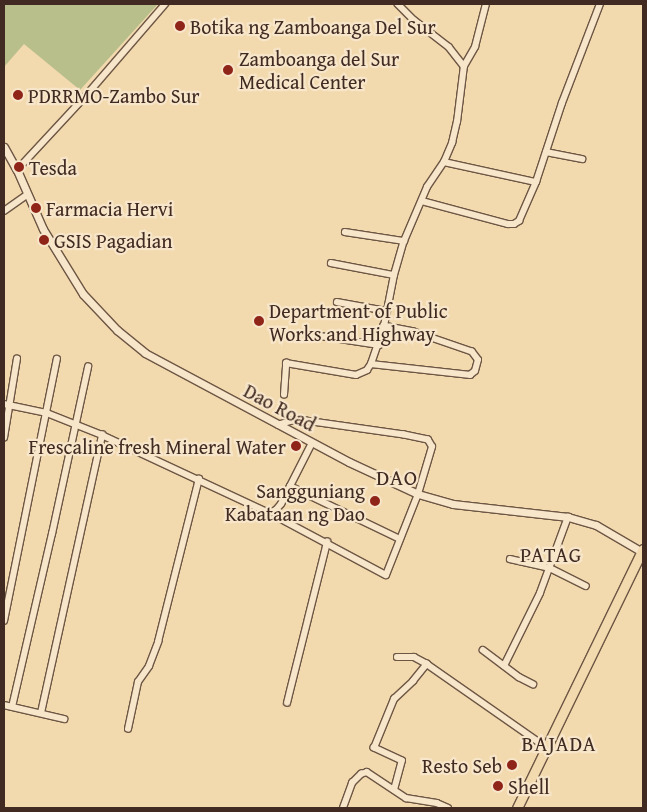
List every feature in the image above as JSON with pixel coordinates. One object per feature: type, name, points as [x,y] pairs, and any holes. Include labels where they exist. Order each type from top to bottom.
[{"type":"highway","points":[[517,808],[643,550]]},
{"type":"street","points":[[17,170],[84,98],[165,4]]},
{"type":"street","points":[[398,4],[414,20],[449,46],[464,66]]},
{"type":"street","points":[[284,396],[286,363],[356,375],[367,370],[372,364],[384,326],[394,275],[404,241],[428,184],[444,162],[457,122],[464,66],[476,47],[486,4]]},
{"type":"street","points":[[422,202],[514,224],[521,218],[536,182],[562,102],[600,4]]},
{"type":"street","name":"Dao Road","points":[[4,147],[17,170],[43,229],[68,272],[96,310],[130,342],[166,365],[312,442],[418,494],[453,504],[568,517],[596,525],[643,550]]},
{"type":"street","points":[[546,152],[582,158]]},
{"type":"street","points":[[444,162],[536,182]]},
{"type":"street","points":[[4,210],[28,194]]},
{"type":"street","points":[[345,232],[404,241]]},
{"type":"street","points":[[331,263],[394,275]]},
{"type":"street","points":[[337,302],[387,311]]},
{"type":"street","points":[[372,364],[470,375],[475,371],[478,360],[472,352],[414,332],[384,326]]},
{"type":"street","points":[[307,334],[379,345]]},
{"type":"street","points":[[4,438],[7,404],[17,359]]},
{"type":"street","points":[[4,621],[48,413],[57,359]]},
{"type":"street","points":[[12,707],[88,367]]},
{"type":"street","points":[[7,404],[48,413],[76,424],[199,479],[266,512],[276,510],[312,442]]},
{"type":"street","points":[[276,510],[281,519],[386,575],[432,455],[431,442],[428,440],[306,421],[292,421],[279,425]]},
{"type":"street","points":[[41,712],[102,435]]},
{"type":"street","points":[[128,729],[138,682],[149,666],[158,642],[199,479]]},
{"type":"street","points":[[290,486],[400,539]]},
{"type":"street","points":[[504,666],[550,568],[568,517]]},
{"type":"street","points":[[287,703],[327,542]]},
{"type":"street","points":[[510,559],[550,568],[586,586]]},
{"type":"street","points":[[484,650],[504,666],[533,684]]},
{"type":"street","points":[[397,657],[414,657],[426,664],[546,747]]},
{"type":"street","points":[[394,790],[402,762],[374,748],[394,699],[413,681],[426,664]]},
{"type":"street","points":[[4,705],[64,718]]},
{"type":"street","points":[[343,808],[349,788],[364,772],[371,773],[394,790],[414,800],[437,803],[448,808]]},
{"type":"green space","points":[[4,4],[158,4],[80,90],[24,44],[4,67]]},
{"type":"place","name":"Botika ng Zamboanga Del Sur","points":[[180,26]]},
{"type":"place","name":"Zamboanga del Sur Medical Center","points":[[228,70]]},
{"type":"place","name":"PDRRMO-Zambo Sur","points":[[18,95]]},
{"type":"place","name":"Tesda","points":[[19,167]]},
{"type":"place","name":"Farmacia Hervi","points":[[36,208]]},
{"type":"place","name":"GSIS Pagadian","points":[[44,240]]},
{"type":"place","name":"Department of Public Works and Highway","points":[[259,321]]},
{"type":"place","name":"Frescaline fresh Mineral Water","points":[[296,446]]},
{"type":"place","name":"Sangguniang Kabataan ng Dao","points":[[375,501]]},
{"type":"place","name":"Resto Seb","points":[[512,765]]},
{"type":"place","name":"Shell","points":[[498,786]]},
{"type":"district","name":"DAO","points":[[397,478]]},
{"type":"district","name":"PATAG","points":[[551,555]]},
{"type":"district","name":"BAJADA","points":[[559,744]]}]
